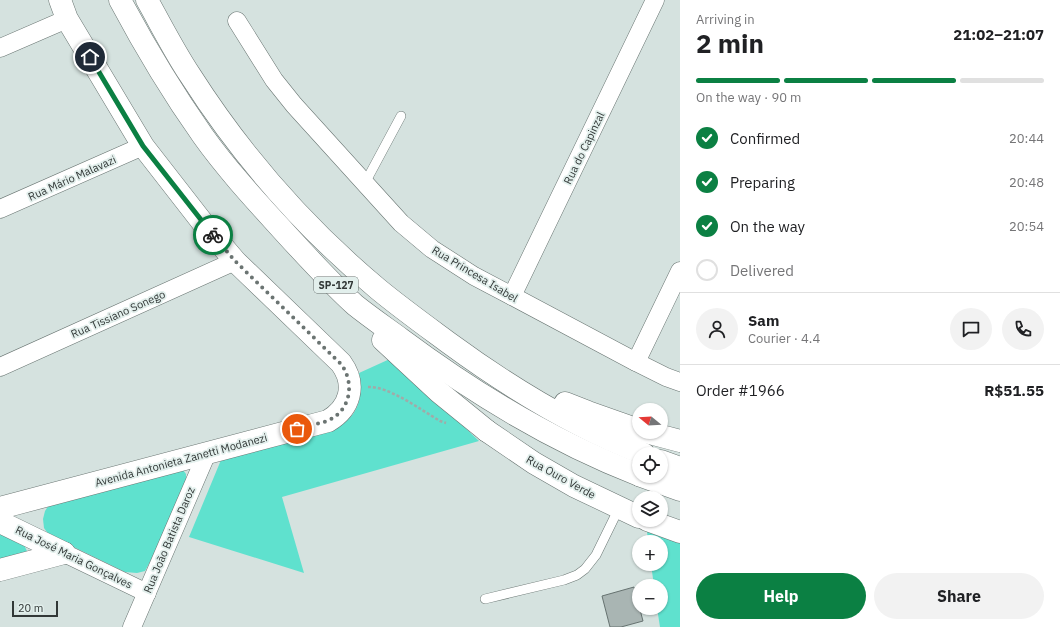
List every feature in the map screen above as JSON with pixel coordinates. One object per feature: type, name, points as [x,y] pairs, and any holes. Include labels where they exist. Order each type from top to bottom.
[{"type":"main road","name":"SP-127","points":[[120,0],[166,80],[204,136],[250,194],[305,254],[355,305],[460,381],[517,416],[606,462],[632,473]]},
{"type":"main road","name":"SP-127","points":[[147,0],[189,74],[227,128],[272,185],[326,242],[378,290],[488,371],[532,399],[583,426],[632,448]]},
{"type":"main road","points":[[64,9],[143,146],[206,227],[235,261],[341,364],[349,379],[350,391]]},
{"type":"main road","name":"Rua Ouro Verde","points":[[355,305],[385,342],[416,372],[487,431],[534,463],[574,486],[632,514]]},
{"type":"main road","points":[[488,371],[588,412],[632,428]]},
{"type":"main road","name":"Avenida Antonieta Zanetti Modanezi","points":[[0,508],[328,421],[338,415],[345,407],[350,391]]},
{"type":"main road","points":[[668,438],[680,441]]},
{"type":"main road","points":[[668,464],[680,468]]},
{"type":"main road","name":"SP-127","points":[[660,483],[680,490]]},
{"type":"main road","name":"Rua José Maria Gonçalves","points":[[0,522],[64,553]]},
{"type":"main road","points":[[666,527],[680,532]]},
{"type":"main road","points":[[0,570],[64,553]]},
{"type":"street","name":"Rua do Capinzal","points":[[512,296],[655,0]]},
{"type":"street","points":[[0,48],[64,9]]},
{"type":"street","name":"Rua Princesa Isabel","points":[[237,21],[274,80],[294,106],[401,223],[432,249],[474,276],[636,362],[666,377],[680,382]]},
{"type":"street","name":"Rua Mário Malavazi","points":[[0,209],[143,146]]},
{"type":"street","name":"Rua Tissiano Sonego","points":[[0,367],[235,261]]},
{"type":"street","points":[[636,362],[680,271]]},
{"type":"street","name":"Rua João Batista Daroz","points":[[132,627],[206,453]]},
{"type":"street","name":"Rua José Maria Gonçalves","points":[[64,553],[147,593]]},
{"type":"lane","points":[[365,183],[401,116]]},
{"type":"lane","points":[[485,599],[564,580],[577,575],[585,569],[596,555],[619,508]]},
{"type":"path","points":[[350,391],[375,387],[385,390],[440,421],[453,424]]},
{"type":"green space","points":[[392,358],[479,441],[282,497],[304,573],[189,537],[221,460],[332,431],[341,426],[357,408],[360,392],[359,373]]},
{"type":"green space","points":[[183,470],[186,474],[186,482],[145,571],[137,573],[125,572],[49,535],[44,528],[43,519],[45,511],[49,505]]},
{"type":"green space","points":[[647,531],[659,535],[647,535]]},
{"type":"green space","points":[[0,533],[24,545],[27,551],[26,555],[0,562]]},
{"type":"green space","points":[[668,538],[680,542],[680,627],[660,627],[658,615],[668,615],[668,579],[653,579],[652,571],[668,571]]},
{"type":"building","points":[[632,588],[632,615],[641,615],[643,621],[621,627],[610,627],[602,596]]},
{"type":"way so far","points":[[213,235],[235,261],[341,364],[346,371],[349,379],[349,394],[345,407],[338,415],[328,421],[297,429]]},
{"type":"route","points":[[90,57],[143,146],[213,235]]}]
